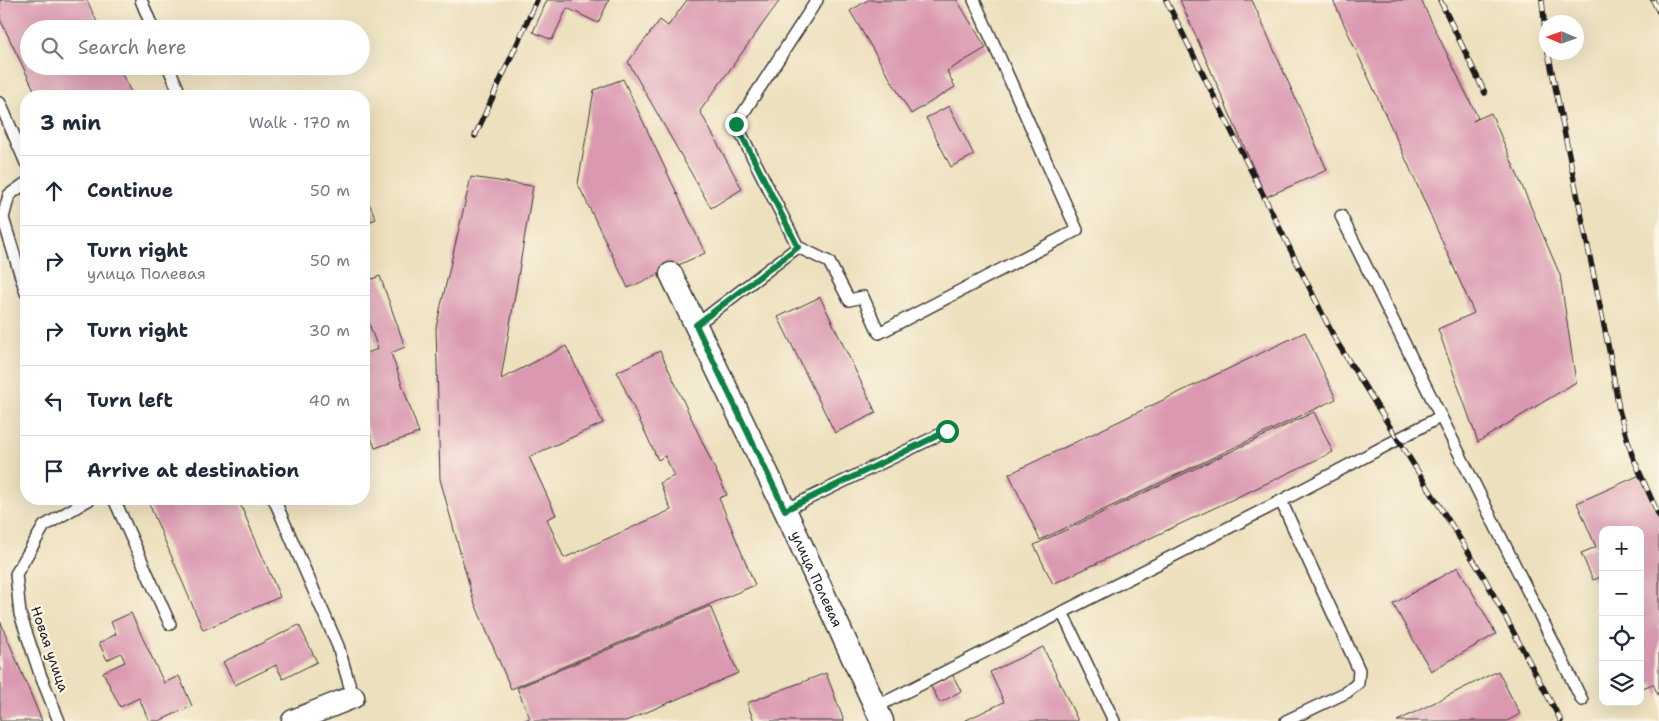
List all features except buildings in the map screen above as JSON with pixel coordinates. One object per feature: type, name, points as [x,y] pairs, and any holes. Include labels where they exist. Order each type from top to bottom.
[{"type":"street","name":"улица Полевая","points":[[671,274],[785,510],[879,714]]},
{"type":"street","points":[[293,721],[353,697]]},
{"type":"lane","points":[[141,0],[149,20]]},
{"type":"lane","points":[[818,0],[736,124],[798,247],[830,262],[848,300],[863,297],[880,333],[1077,230],[974,0]]},
{"type":"lane","points":[[172,75],[178,90]]},
{"type":"lane","points":[[2,108],[20,149]]},
{"type":"lane","points":[[20,188],[9,196],[3,218],[20,274]]},
{"type":"lane","points":[[1341,216],[1582,700]]},
{"type":"lane","points":[[696,325],[798,247]]},
{"type":"lane","points":[[879,714],[1062,612],[1281,501],[1440,416]]},
{"type":"lane","points":[[785,510],[947,431]]},
{"type":"lane","points":[[1281,501],[1359,670],[1358,683],[1347,692],[1286,721]]},
{"type":"lane","name":"Новая улица","points":[[59,721],[40,674],[20,614],[16,574],[44,526],[80,505]]},
{"type":"lane","points":[[117,505],[170,624]]},
{"type":"lane","points":[[277,505],[338,646],[353,697]]},
{"type":"lane","points":[[1062,612],[1114,721]]},
{"type":"railway","points":[[475,136],[537,0]]},
{"type":"railway","points":[[1166,0],[1335,339],[1484,577],[1561,721]]},
{"type":"railway","points":[[1440,0],[1485,93]]},
{"type":"railway","points":[[1542,0],[1543,15]]},
{"type":"railway","points":[[1653,0],[1659,12]]},
{"type":"railway","points":[[1550,60],[1609,350],[1619,410],[1632,455],[1659,516]]},
{"type":"route","points":[[736,124],[798,247],[696,325],[785,510],[947,431]]}]
